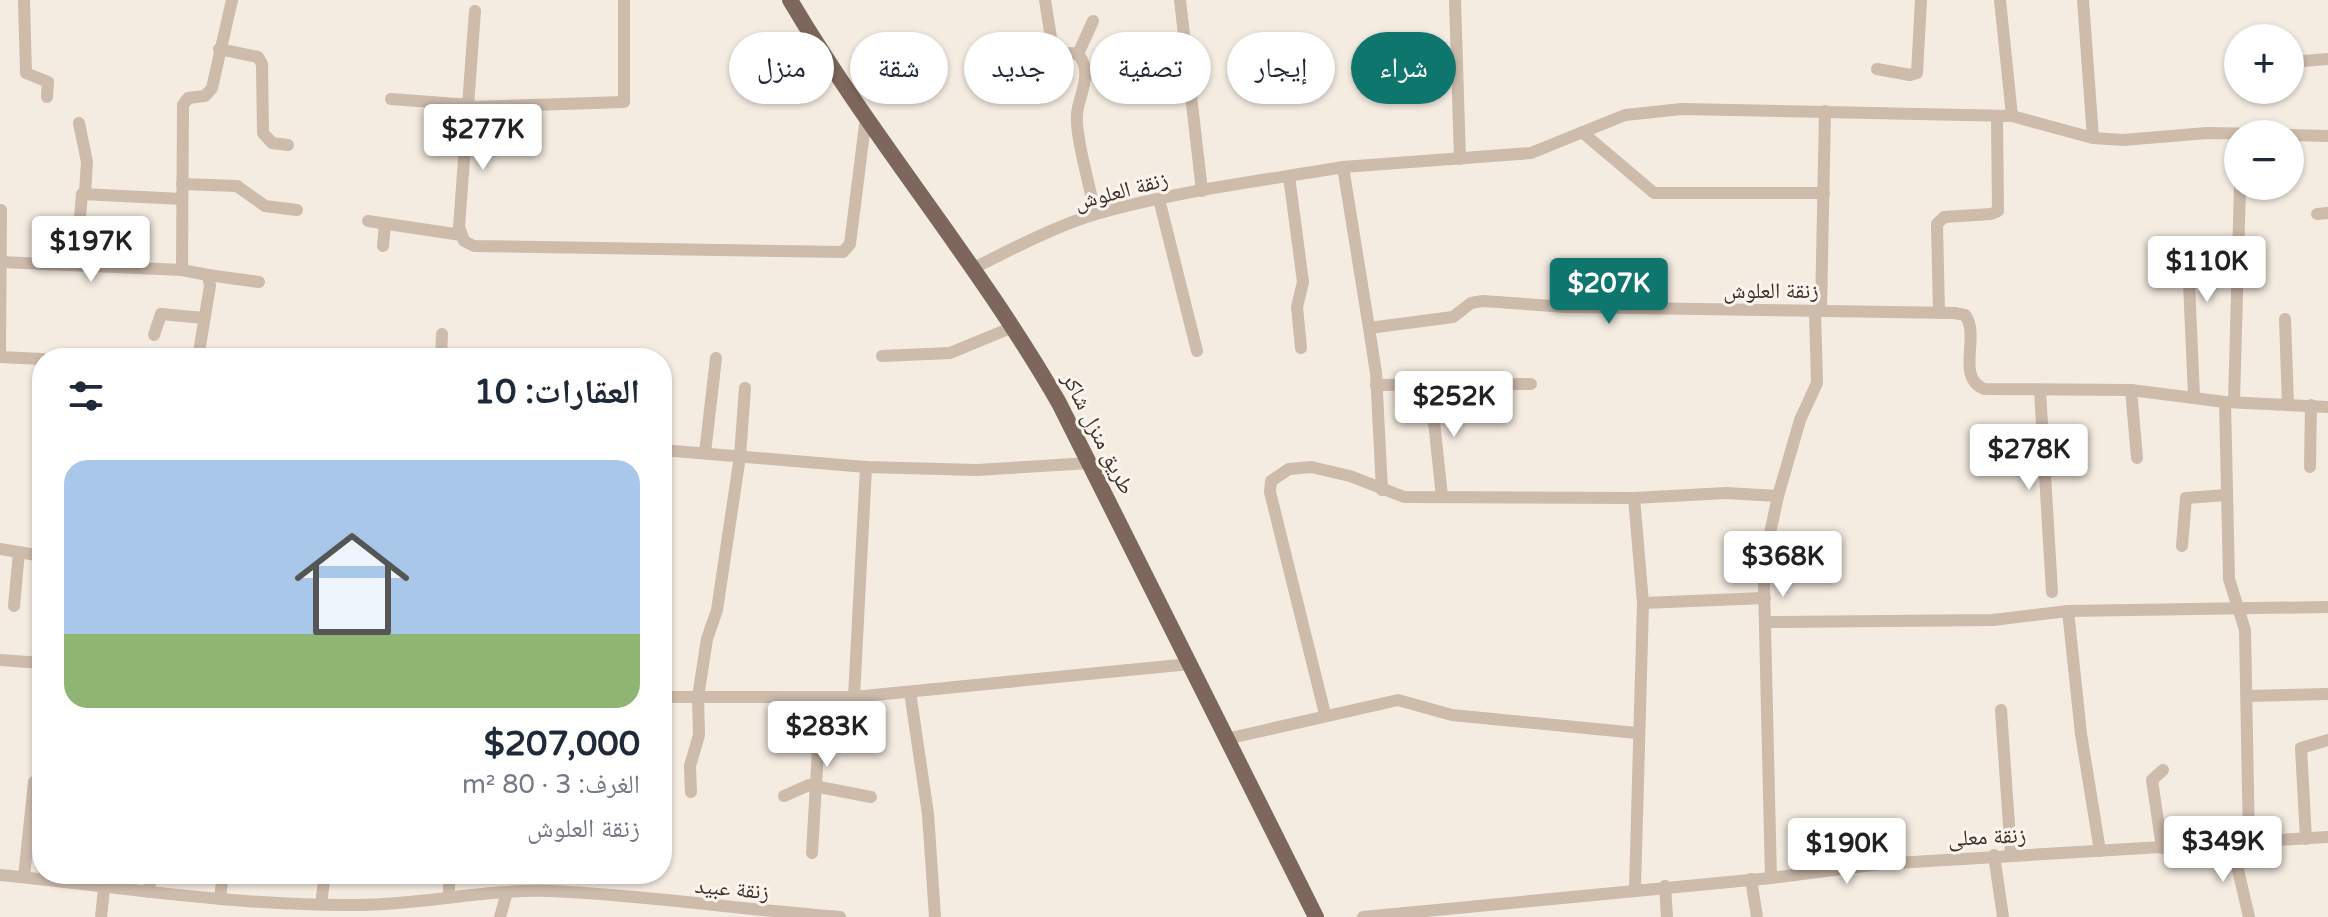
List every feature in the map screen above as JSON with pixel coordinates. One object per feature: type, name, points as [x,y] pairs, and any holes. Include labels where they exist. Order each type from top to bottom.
[{"type":"main road","name":"طريق منزل شاكر","points":[[790,0],[866,117],[1040,369],[1316,917]]},
{"type":"street","points":[[24,0],[26,73],[46,80],[47,97]]},
{"type":"street","points":[[182,270],[183,105],[188,98],[205,96],[210,92],[232,0]]},
{"type":"street","points":[[391,99],[471,106],[624,102],[624,0]]},
{"type":"street","points":[[1045,0],[1050,32]]},
{"type":"street","points":[[1180,0],[1202,191]]},
{"type":"street","points":[[1455,0],[1460,159]]},
{"type":"street","points":[[1877,69],[1910,75],[1917,73],[1921,0]]},
{"type":"street","points":[[2000,0],[2012,116]]},
{"type":"street","points":[[2083,0],[2093,138]]},
{"type":"street","points":[[475,11],[461,235],[467,243],[478,247],[843,252],[850,244],[866,117]]},
{"type":"street","points":[[1078,54],[1093,21]]},
{"type":"street","points":[[219,49],[258,57],[262,64],[263,133],[272,143],[288,145]]},
{"type":"street","points":[[1074,54],[1078,54]]},
{"type":"street","points":[[1078,54],[1082,58],[1085,90],[1077,117],[1095,214]]},
{"type":"street","points":[[2304,61],[2328,59]]},
{"type":"street","name":"زنقة العلوش","points":[[972,269],[1048,232],[1095,214],[1159,199],[1343,167],[1538,151],[1644,111],[1825,111],[2012,116],[2093,138],[2123,140],[2224,135]]},
{"type":"street","points":[[1771,878],[1766,552],[1800,420],[1817,383],[1825,111]]},
{"type":"street","points":[[1939,313],[1937,224],[1944,217],[1998,211],[1997,117]]},
{"type":"street","points":[[76,265],[79,200],[85,192],[87,162],[79,123]]},
{"type":"street","points":[[1582,132],[1654,193],[1824,193]]},
{"type":"street","points":[[2304,135],[2328,136]]},
{"type":"street","points":[[1343,167],[1376,385],[1382,490]]},
{"type":"street","points":[[1289,176],[1303,282],[1297,307],[1301,348]]},
{"type":"street","points":[[182,184],[237,186],[265,206],[297,210]]},
{"type":"street","points":[[85,192],[182,199]]},
{"type":"street","points":[[1159,199],[1197,351]]},
{"type":"street","points":[[2239,200],[2227,495],[2229,579],[2245,630],[2249,843]]},
{"type":"street","points":[[1,210],[0,355],[32,358]]},
{"type":"street","points":[[368,221],[461,235]]},
{"type":"street","points":[[383,246],[385,224]]},
{"type":"street","points":[[2171,248],[2186,254],[2188,261],[2194,396]]},
{"type":"street","points":[[1,262],[182,270],[259,282]]},
{"type":"street","points":[[200,348],[208,275]]},
{"type":"street","name":"زنقة العلوش","points":[[1369,328],[1453,317],[1471,303],[1483,301],[1566,307],[1962,314],[1971,323],[1970,374],[1977,386],[2040,391],[2131,390],[2230,402],[2328,407]]},
{"type":"street","points":[[154,335],[161,314],[204,318]]},
{"type":"street","points":[[2285,319],[2288,405]]},
{"type":"street","points":[[882,356],[950,353],[1013,327]]},
{"type":"street","points":[[441,348],[442,334]]},
{"type":"street","points":[[705,453],[716,358]]},
{"type":"street","points":[[1430,384],[1442,497]]},
{"type":"street","points":[[1376,385],[1531,384]]},
{"type":"street","points":[[691,792],[690,766],[699,735],[698,697],[707,639],[717,610],[740,456],[745,388]]},
{"type":"street","points":[[2131,390],[2137,458]]},
{"type":"street","points":[[2040,391],[2052,592]]},
{"type":"street","points":[[2310,467],[2311,405]]},
{"type":"street","points":[[672,451],[866,467],[977,470],[1090,463]]},
{"type":"street","points":[[854,697],[866,467]]},
{"type":"street","points":[[1325,714],[1270,492],[1271,481],[1289,469],[1311,467],[1350,476],[1404,497],[1634,498],[1726,493],[1778,496]]},
{"type":"street","points":[[2182,546],[2186,498],[2227,495]]},
{"type":"street","points":[[1634,498],[1643,603],[1635,888]]},
{"type":"street","points":[[0,549],[32,554]]},
{"type":"street","points":[[14,606],[19,552]]},
{"type":"street","points":[[1643,603],[1765,598]]},
{"type":"street","points":[[1767,622],[1993,620],[2068,611],[2328,607]]},
{"type":"street","points":[[2068,611],[2081,734],[2100,851]]},
{"type":"street","points":[[0,660],[32,662]]},
{"type":"street","points":[[672,697],[854,697],[1190,664]]},
{"type":"street","points":[[910,692],[928,814],[935,917]]},
{"type":"street","points":[[2247,696],[2328,694]]},
{"type":"street","points":[[812,853],[821,698]]},
{"type":"street","points":[[1226,739],[1325,714],[1398,700],[1452,715],[1637,733]]},
{"type":"street","points":[[2001,710],[2011,854]]},
{"type":"street","points":[[2306,839],[2301,748],[2328,740]]},
{"type":"street","points":[[2162,848],[2152,780],[2163,770]]},
{"type":"street","points":[[784,796],[816,785],[871,797]]},
{"type":"street","points":[[24,877],[32,801]]},
{"type":"street","name":"زنقة معلى","points":[[1363,917],[1635,888],[1771,878],[1879,864],[2328,837]]},
{"type":"street","points":[[2232,844],[2249,917]]},
{"type":"street","points":[[1994,855],[2003,917]]},
{"type":"street","name":"زنقة عبيد","points":[[0,875],[32,877]]},
{"type":"street","points":[[1751,879],[1757,917]]},
{"type":"street","name":"زنقة عبيد","points":[[88,884],[104,889],[321,904],[358,911],[449,895],[550,891],[704,911],[840,917]]},
{"type":"street","points":[[148,892],[150,884]]},
{"type":"street","points":[[220,898],[222,884]]},
{"type":"street","points":[[321,904],[324,884]]},
{"type":"street","points":[[449,884],[449,895]]},
{"type":"street","points":[[1665,886],[1667,917]]},
{"type":"street","points":[[101,917],[104,889]]},
{"type":"street","points":[[500,917],[507,892]]},
{"type":"street","points":[[278,917],[282,902]]}]
